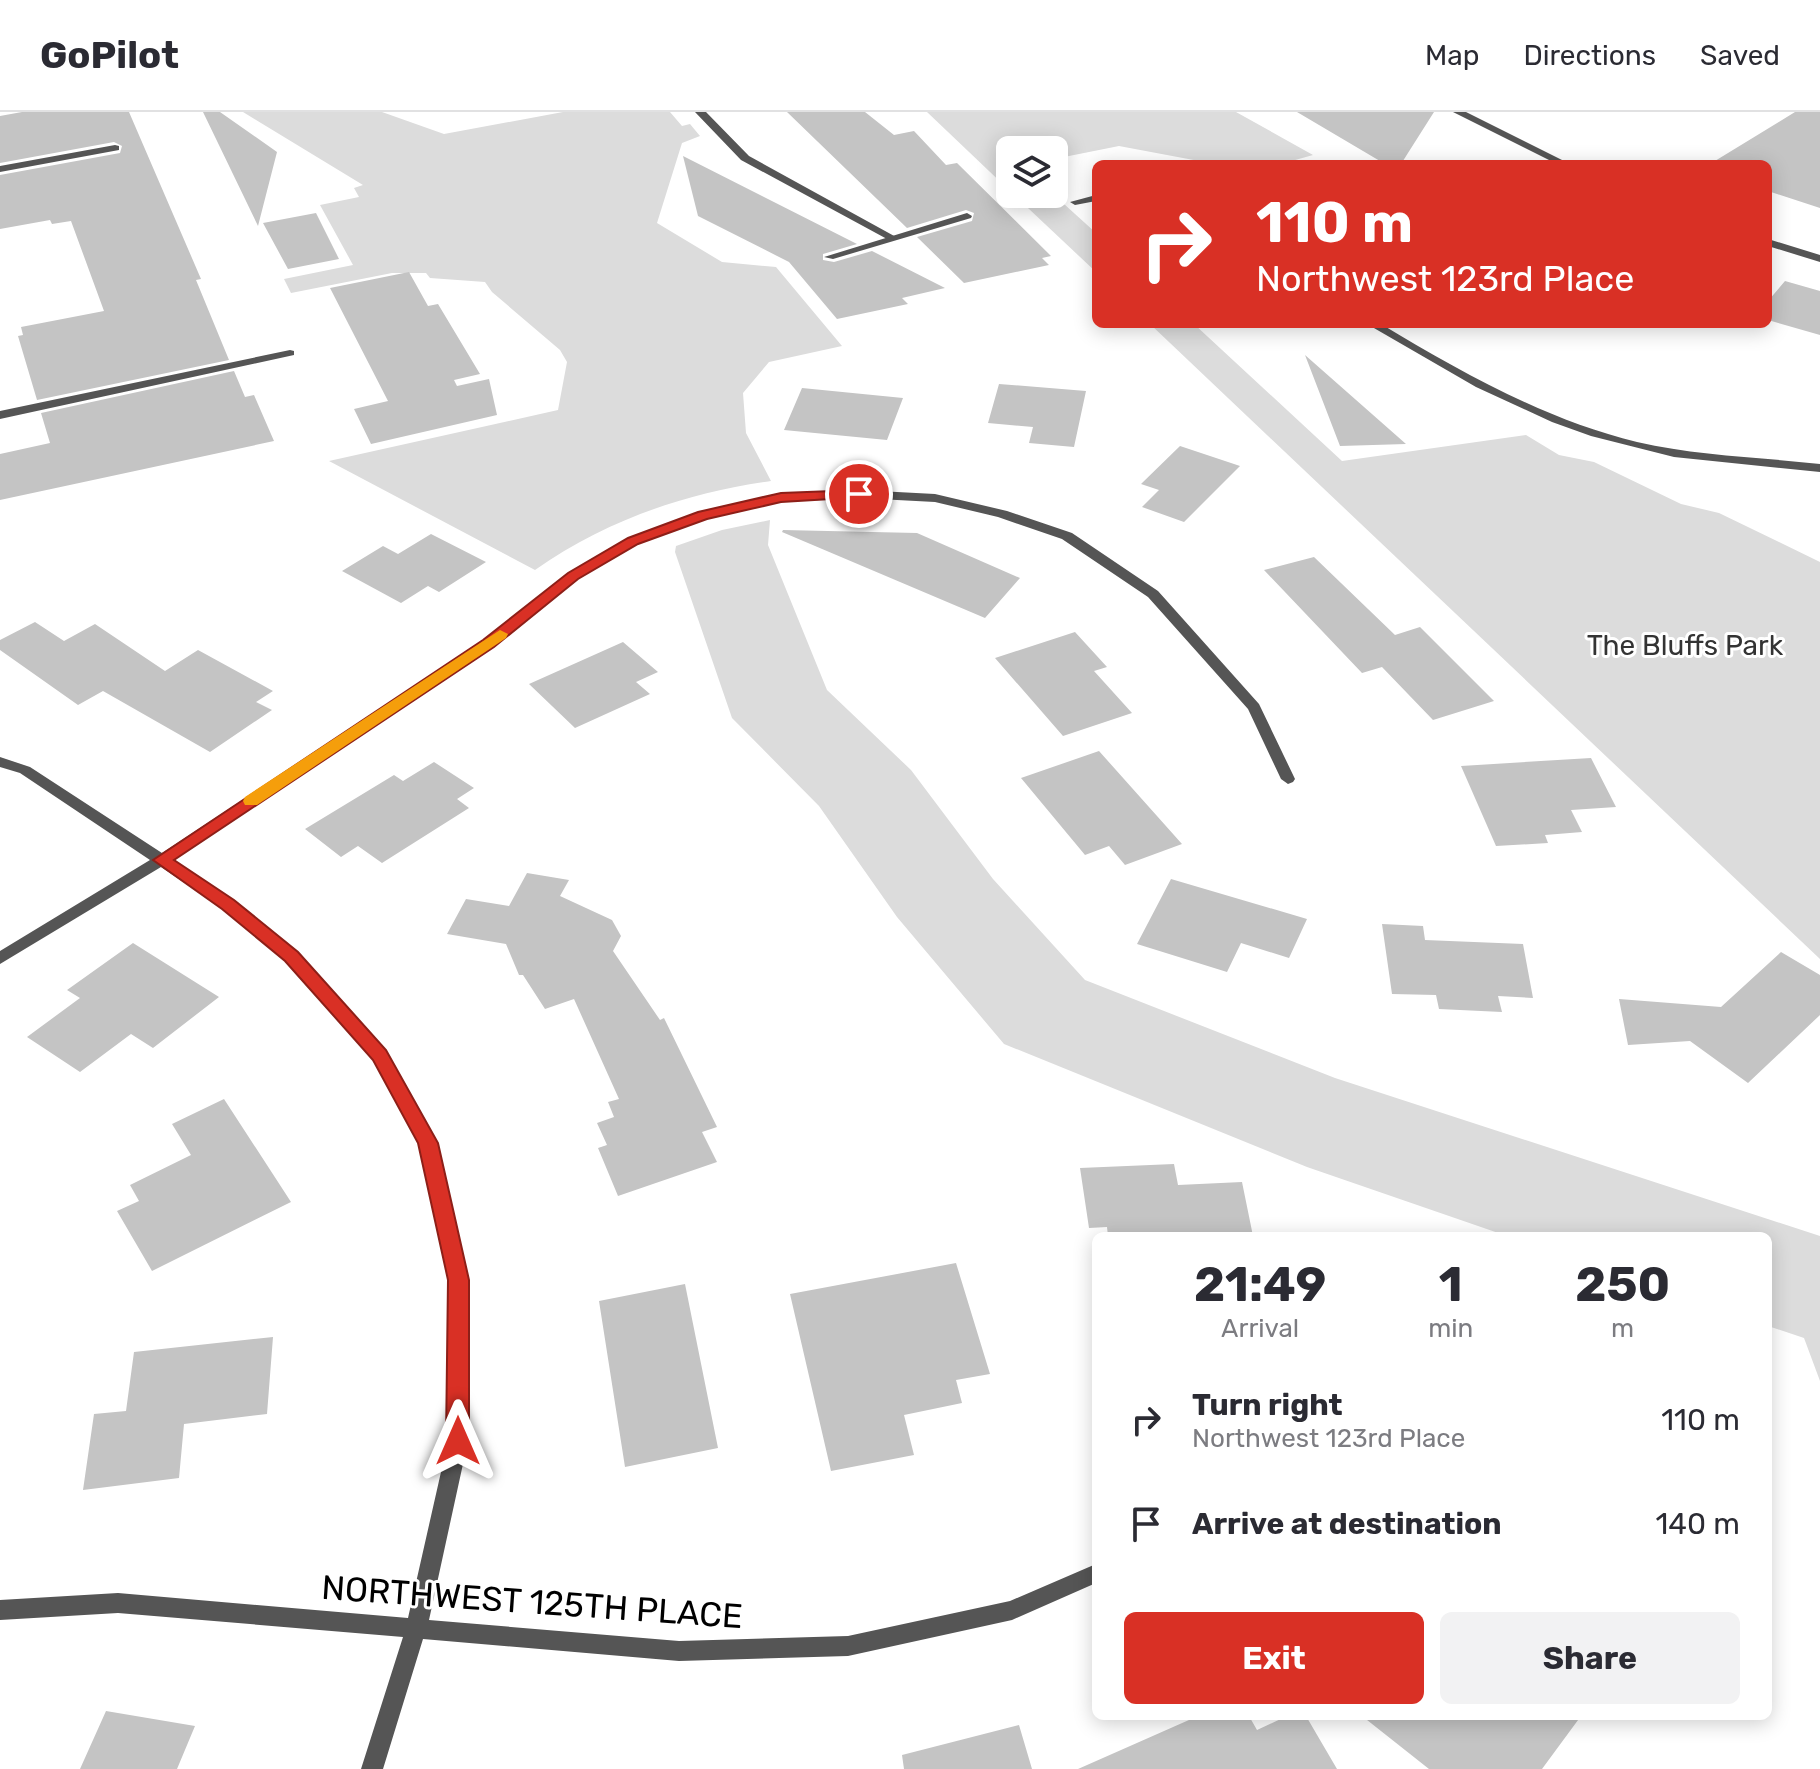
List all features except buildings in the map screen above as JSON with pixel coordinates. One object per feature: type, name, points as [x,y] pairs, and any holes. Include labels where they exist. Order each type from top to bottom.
[{"type":"street","points":[[700,112],[745,158],[891,237]]},
{"type":"street","points":[[1458,112],[1557,160]]},
{"type":"street","points":[[0,169],[115,148]]},
{"type":"street","points":[[1075,202],[1092,199]]},
{"type":"street","points":[[829,257],[967,216]]},
{"type":"street","points":[[1772,243],[1820,259]]},
{"type":"street","points":[[1380,328],[1492,389],[1560,419],[1623,441],[1673,452],[1820,468]]},
{"type":"street","points":[[0,415],[290,353]]},
{"type":"street","points":[[0,958],[162,860],[489,644],[573,576],[647,536],[703,515],[781,498],[859,494],[935,498],[1002,514],[1067,536],[1153,594],[1254,707],[1288,779]]},
{"type":"street","points":[[0,762],[25,770],[228,904],[291,957],[379,1055],[428,1143],[459,1280],[458,1441],[416,1629],[372,1769]]},
{"type":"street","name":"NORTHWEST 125TH PLACE","points":[[0,1610],[118,1603],[679,1651],[848,1646],[1012,1610],[1092,1575]]},
{"type":"green space","points":[[243,112],[382,112],[444,134],[563,112],[670,112],[682,126],[690,124],[700,136],[682,143],[657,223],[722,262],[776,267],[842,346],[769,362],[743,393],[746,433],[771,481],[708,493],[648,511],[590,537],[535,570],[329,461],[558,410],[567,362],[560,350],[492,292],[485,282],[430,278],[426,273],[392,273],[291,293],[284,279],[353,265],[320,205],[359,197],[354,188],[363,185]]},
{"type":"green space","points":[[927,112],[1236,112],[1313,155],[1295,160],[1194,160],[1119,146],[1068,156],[1068,136],[996,136],[996,178]]},
{"type":"green space","points":[[1028,208],[1068,208],[1092,229],[1092,268]]},
{"type":"green space","name":"The Bluffs Park","points":[[1154,328],[1198,328],[1342,461],[1526,435],[1559,455],[1594,462],[1681,504],[1719,513],[1820,562],[1820,959]]},
{"type":"green space","points":[[770,520],[768,545],[827,690],[911,770],[993,879],[1085,980],[1335,1078],[1820,1236],[1820,1381],[1804,1338],[1772,1327],[1772,1232],[1495,1232],[1307,1167],[1004,1044],[897,917],[819,806],[732,718],[675,552],[676,546],[722,530]]},
{"type":"slow traffic","points":[[251,801],[500,634]]},
{"type":"route","points":[[458,1441],[459,1280],[428,1143],[379,1055],[291,957],[228,904],[162,860],[489,644],[573,576],[633,541],[703,515],[781,498],[859,494]]}]
